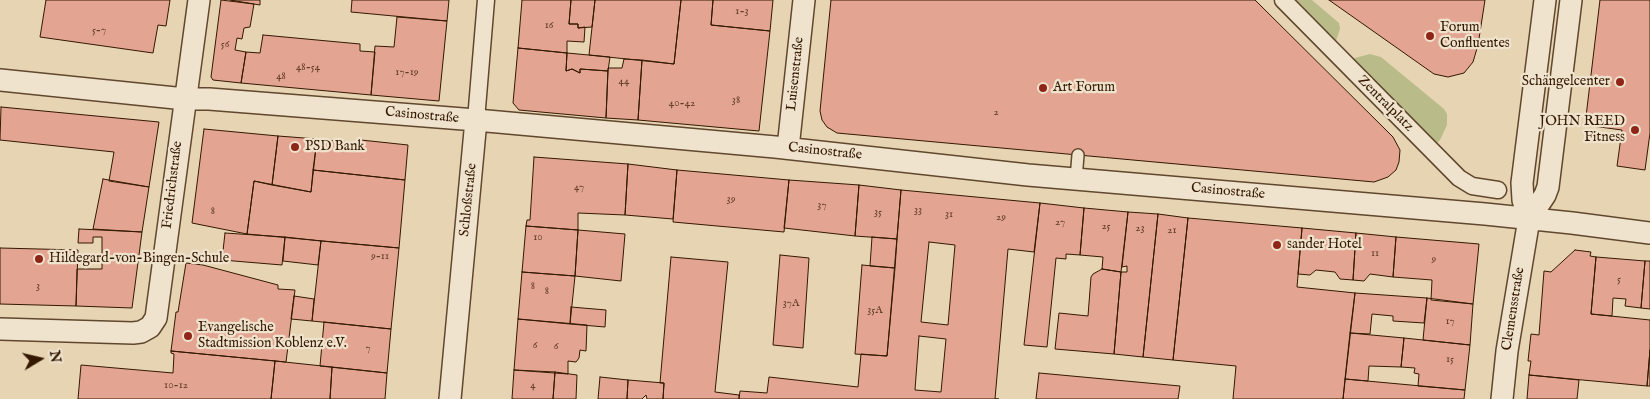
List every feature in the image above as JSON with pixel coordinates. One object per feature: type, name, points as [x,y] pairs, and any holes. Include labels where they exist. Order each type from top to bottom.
[{"type":"street","name":"Friedrichstraße","points":[[0,329],[133,333],[141,332],[150,327],[156,318],[199,0]]},
{"type":"street","name":"Schloßstraße","points":[[450,399],[486,0]]},
{"type":"street","name":"Luisenstraße","points":[[788,148],[804,0]]},
{"type":"street","name":"Zentralplatz","points":[[1283,0],[1459,178],[1472,186],[1498,190]]},
{"type":"street","name":"Clemensstraße","points":[[1529,218],[1522,200],[1522,176],[1545,0]]},
{"type":"street","name":"Clemensstraße","points":[[1502,399],[1507,351],[1529,218],[1546,195],[1548,187],[1571,0]]},
{"type":"street","name":"Casinostraße","points":[[0,80],[185,99],[209,99],[476,120],[788,148],[1028,175],[1529,218],[1650,233]]},
{"type":"lane","points":[[1076,179],[1078,155]]},
{"type":"green space","points":[[1289,0],[1312,0],[1339,23],[1340,29],[1336,41],[1334,42]]},
{"type":"green space","points":[[1370,54],[1381,57],[1444,109],[1447,114],[1447,125],[1437,143],[1433,143],[1351,59]]},
{"type":"building","points":[[46,0],[170,0],[166,26],[158,25],[153,53],[40,37]]},
{"type":"building","points":[[221,0],[254,4],[250,27],[244,28],[242,39],[237,38],[235,50],[246,52],[241,83],[213,80],[211,77]]},
{"type":"building","points":[[230,0],[260,0],[260,5]]},
{"type":"building","points":[[352,0],[449,0],[447,21],[351,12]]},
{"type":"building","points":[[522,0],[571,0],[569,24],[578,24],[578,28],[585,27],[584,42],[567,41],[567,53],[518,48]]},
{"type":"building","points":[[571,0],[595,0],[592,27],[578,28],[578,24],[569,24]]},
{"type":"building","points":[[595,0],[681,0],[674,64],[589,55]]},
{"type":"building","points":[[681,0],[713,0],[711,25],[770,31],[759,131],[638,120],[642,60],[674,64]]},
{"type":"building","points":[[713,0],[773,0],[770,31],[711,25]]},
{"type":"building","points":[[831,0],[1255,0],[1393,137],[1400,150],[1399,162],[1396,170],[1388,177],[1374,182],[837,133],[827,127],[822,120],[820,111]]},
{"type":"building","name":"Forum Confluentes","points":[[1329,0],[1485,0],[1478,45],[1473,62],[1464,73],[1448,77],[1434,74]]},
{"type":"building","name":"Schängelcenter","points":[[1600,0],[1650,0],[1650,133],[1645,170],[1617,166],[1622,130],[1585,125]]},
{"type":"building","points":[[397,17],[447,21],[439,101],[371,95],[375,46],[394,47]]},
{"type":"building","points":[[263,35],[360,44],[360,51],[375,52],[371,95],[241,83],[246,52],[260,53]]},
{"type":"building","points":[[518,48],[567,53],[566,71],[572,69],[580,73],[580,69],[608,71],[606,118],[519,110],[513,103]]},
{"type":"building","points":[[567,53],[610,57],[608,71],[580,69],[580,73],[572,69],[566,71]]},
{"type":"building","points":[[624,59],[642,60],[638,120],[606,118],[608,68],[622,68]]},
{"type":"building","points":[[1,107],[159,122],[149,187],[109,181],[114,152],[0,140]]},
{"type":"building","points":[[204,129],[278,136],[272,185],[254,181],[247,234],[192,223]]},
{"type":"building","points":[[278,136],[317,139],[311,192],[272,185]]},
{"type":"building","points":[[317,139],[360,144],[361,140],[408,145],[405,180],[313,170]]},
{"type":"building","points":[[534,157],[628,164],[625,215],[578,213],[578,230],[526,226],[527,220],[530,220]]},
{"type":"building","points":[[628,164],[677,170],[673,219],[625,215]]},
{"type":"building","points":[[313,170],[405,180],[399,248],[247,234],[254,181],[311,192]]},
{"type":"building","points":[[677,170],[789,180],[784,232],[673,222]]},
{"type":"building","points":[[103,179],[149,187],[142,232],[93,229]]},
{"type":"building","points":[[789,180],[859,185],[855,236],[784,228]]},
{"type":"building","points":[[859,185],[901,190],[897,239],[855,236]]},
{"type":"building","points":[[901,190],[1040,203],[1034,252],[1008,249],[995,399],[739,399],[740,391],[767,393],[769,377],[858,387],[861,354],[887,356]],"holes":[[[929,242],[955,245],[948,325],[921,322]],[[919,336],[946,339],[941,392],[915,390]]]},
{"type":"building","points":[[1040,203],[1084,208],[1080,255],[1066,254],[1066,259],[1056,258],[1047,347],[1024,345]]},
{"type":"building","points":[[1084,208],[1128,212],[1121,272],[1102,269],[1103,257],[1080,255]]},
{"type":"building","points":[[1128,212],[1158,214],[1143,357],[1114,354],[1121,272],[1127,272],[1127,266],[1122,267]]},
{"type":"building","points":[[1158,214],[1188,218],[1173,360],[1143,357]]},
{"type":"building","points":[[1188,218],[1302,228],[1297,287],[1355,293],[1343,399],[1233,399],[1236,366],[1173,360]]},
{"type":"building","points":[[526,226],[578,230],[575,276],[522,272]]},
{"type":"building","points":[[1302,228],[1356,233],[1353,280],[1340,279],[1335,272],[1316,270],[1310,275],[1298,274]]},
{"type":"building","points":[[79,229],[142,232],[132,308],[76,306],[77,269],[102,269],[102,237],[93,237],[93,243],[78,243]]},
{"type":"building","points":[[578,230],[625,234],[621,281],[575,276]]},
{"type":"building","points":[[225,233],[285,237],[282,265],[222,260]]},
{"type":"building","points":[[1356,233],[1396,237],[1393,277],[1370,274],[1364,281],[1353,280]]},
{"type":"building","points":[[285,237],[321,241],[318,265],[283,261]]},
{"type":"building","points":[[872,237],[897,239],[895,268],[870,266]]},
{"type":"building","points":[[1396,237],[1479,244],[1473,304],[1431,300],[1432,280],[1393,277]]},
{"type":"building","points":[[321,241],[399,248],[391,329],[312,321]]},
{"type":"building","name":"Hildegard-von-Bingen-Schule","points":[[0,248],[78,250],[76,306],[0,304]]},
{"type":"building","points":[[1575,250],[1591,252],[1590,256],[1596,257],[1591,314],[1650,320],[1647,386],[1529,375],[1531,361],[1528,361],[1531,334],[1539,335],[1544,271],[1551,272]]},
{"type":"building","points":[[780,255],[809,258],[803,348],[773,345]]},
{"type":"building","points":[[671,257],[728,262],[715,392],[739,395],[739,399],[663,399],[664,383],[660,383]]},
{"type":"building","points":[[1596,257],[1645,261],[1641,308],[1625,306],[1626,299],[1613,298],[1612,316],[1591,314]]},
{"type":"building","points":[[1645,261],[1650,261],[1650,309],[1641,308]]},
{"type":"building","points":[[186,263],[203,265],[278,285],[278,289],[295,290],[286,362],[171,351],[176,312],[178,312]]},
{"type":"building","points":[[862,265],[895,268],[887,356],[855,354]]},
{"type":"building","points":[[1102,269],[1121,272],[1114,354],[1055,349],[1059,313],[1088,316],[1091,277]]},
{"type":"building","points":[[522,272],[575,276],[570,324],[518,319]]},
{"type":"building","points":[[1355,293],[1427,298],[1424,323],[1393,321],[1393,316],[1372,314],[1370,334],[1350,333]]},
{"type":"building","points":[[294,296],[314,299],[312,321],[291,319]]},
{"type":"building","points":[[1427,298],[1473,304],[1470,345],[1423,340]]},
{"type":"building","points":[[571,307],[606,310],[605,327],[570,324]]},
{"type":"building","points":[[518,319],[587,325],[586,351],[580,350],[579,358],[576,362],[568,361],[568,374],[514,370]]},
{"type":"building","points":[[324,322],[391,329],[387,373],[320,366]]},
{"type":"building","points":[[1350,333],[1404,338],[1401,367],[1369,366],[1368,381],[1345,379]]},
{"type":"building","points":[[1404,338],[1470,345],[1465,390],[1418,386],[1419,374],[1414,373],[1415,368],[1401,367]]},
{"type":"building","points":[[1650,350],[1650,386],[1647,386]]},
{"type":"building","points":[[171,351],[275,361],[271,399],[78,399],[81,365],[173,373],[174,354]]},
{"type":"building","points":[[275,361],[332,367],[330,399],[271,399]]},
{"type":"building","points":[[332,367],[387,373],[385,399],[330,399]]},
{"type":"building","points":[[514,370],[555,372],[553,399],[512,399]]},
{"type":"building","points":[[555,372],[577,375],[576,399],[553,399]]},
{"type":"building","points":[[1039,373],[1180,386],[1178,399],[1036,399]]},
{"type":"building","points":[[1529,375],[1579,380],[1577,399],[1527,399]]},
{"type":"building","points":[[600,377],[628,380],[627,399],[598,399]]},
{"type":"building","points":[[1345,379],[1465,390],[1464,399],[1343,399]]},
{"type":"building","points":[[628,380],[664,383],[663,399],[647,399],[646,395],[642,399],[627,399]]},
{"type":"place","name":"Forum Confluentes","points":[[1430,36]]},
{"type":"place","name":"Schängelcenter","points":[[1620,82]]},
{"type":"place","name":"Art Forum","points":[[1043,88]]},
{"type":"place","name":"JOHN REED Fitness","points":[[1635,130]]},
{"type":"place","name":"PSD Bank","points":[[295,147]]},
{"type":"place","name":"sander Hotel","points":[[1277,245]]},
{"type":"place","name":"Hildegard-von-Bingen-Schule","points":[[39,259]]},
{"type":"place","name":"Evangelische Stadtmission Koblenz e.V.","points":[[188,336]]}]
